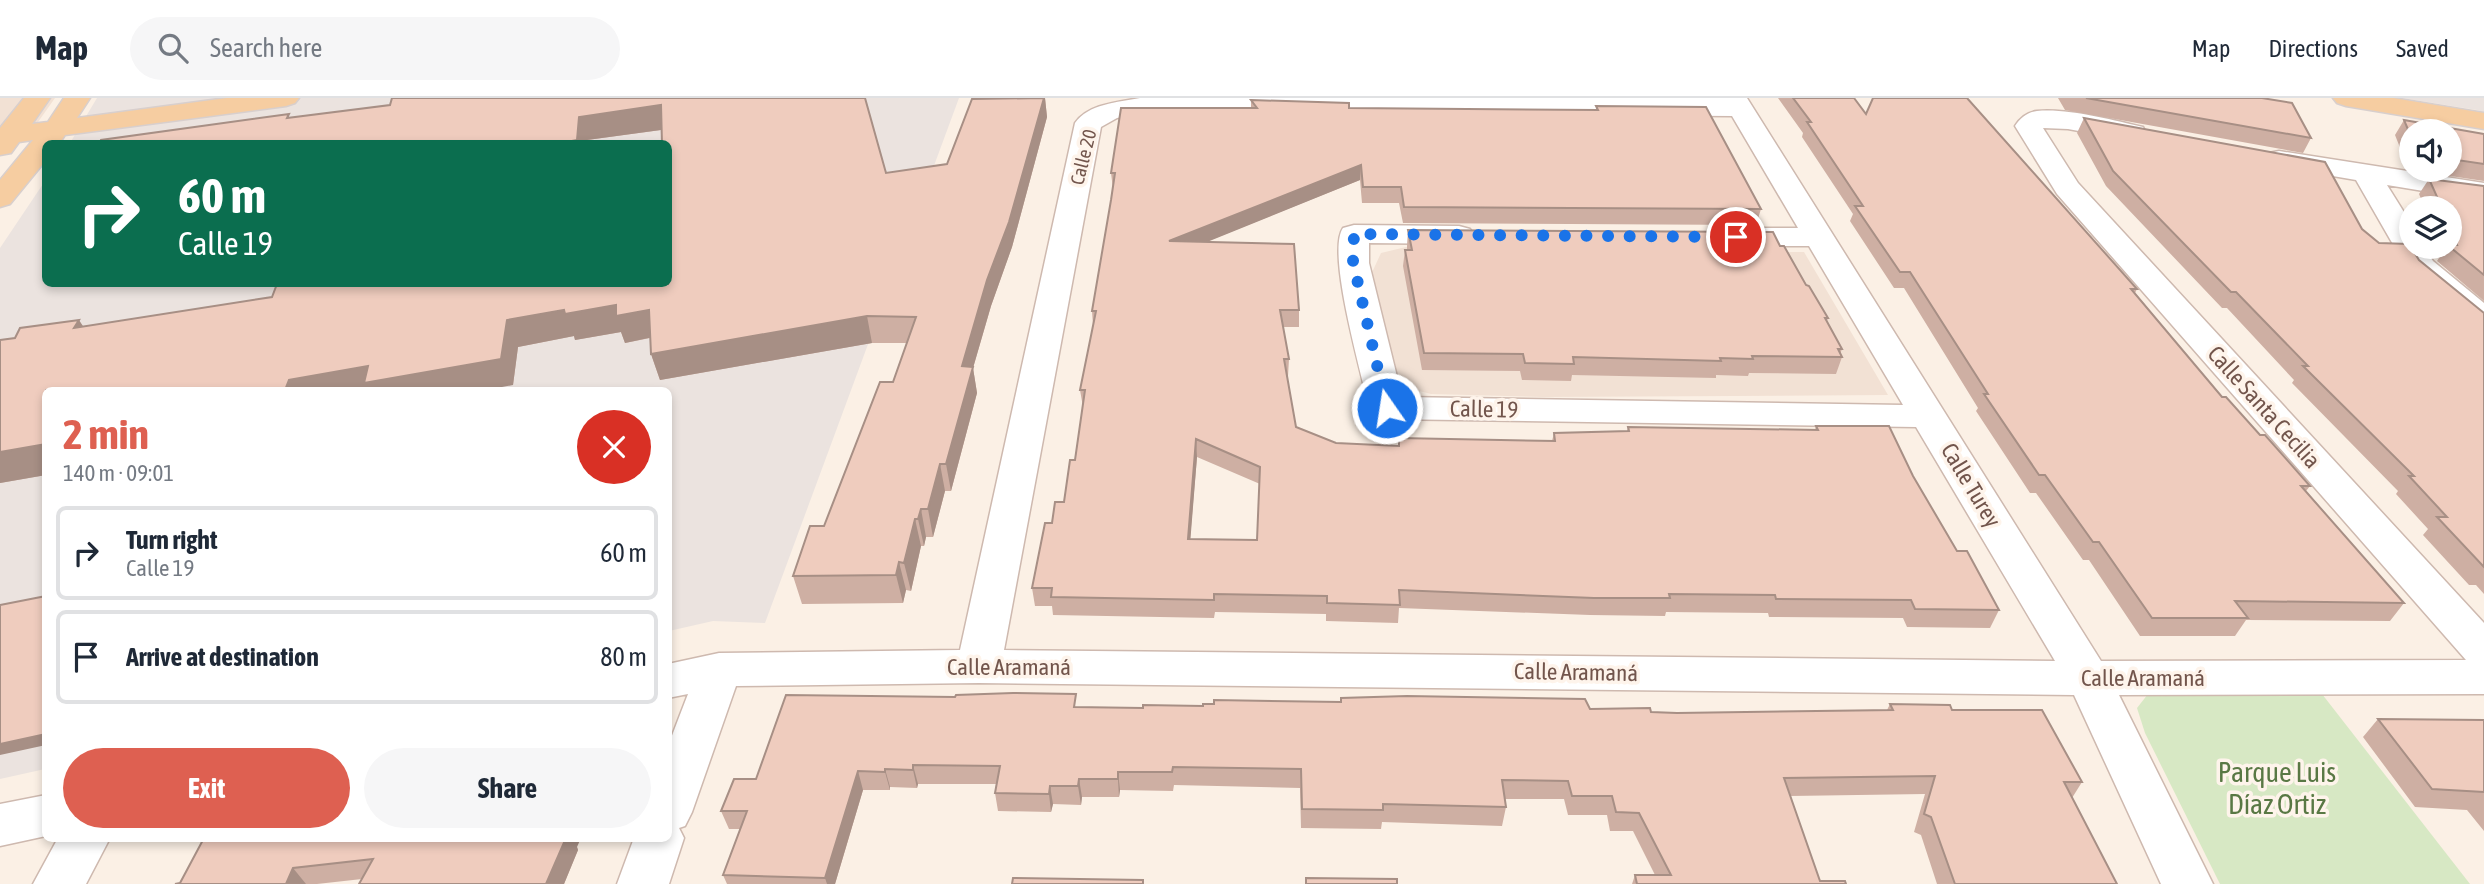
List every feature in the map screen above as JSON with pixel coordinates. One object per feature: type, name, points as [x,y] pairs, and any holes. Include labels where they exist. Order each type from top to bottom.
[{"type":"main road","points":[[12,124],[70,119],[167,98]]},
{"type":"main road","points":[[70,119],[101,132],[201,109],[286,98]]},
{"type":"main road","points":[[2346,98],[2484,121]]},
{"type":"main road","points":[[50,140],[70,119]]},
{"type":"main road","points":[[0,198],[42,148]]},
{"type":"main road","points":[[20,171],[42,157]]},
{"type":"street","name":"Calle 20","points":[[979,666],[1088,123],[1110,111],[1150,104],[1352,101],[1737,103]]},
{"type":"street","name":"Calle Turey","points":[[1737,103],[2088,678],[2187,884]]},
{"type":"street","name":"Calle Santa Cecilia","points":[[2163,138],[2068,121],[2038,119],[2028,126],[2067,188],[2484,652]]},
{"type":"street","points":[[2258,156],[2484,192]]},
{"type":"street","points":[[2367,175],[2421,267],[2484,320]]},
{"type":"street","name":"Calle 19","points":[[1491,235],[1354,234],[1353,262],[1387,408],[1929,416]]},
{"type":"street","points":[[1695,236],[1818,237]]},
{"type":"street","name":"Calle Aramaná","points":[[672,680],[719,670],[979,666],[2088,678],[2484,677]]},
{"type":"street","points":[[672,801],[719,670]]},
{"type":"street","points":[[0,825],[42,816]]},
{"type":"street","points":[[59,884],[83,842]]},
{"type":"street","points":[[643,884],[658,842]]},
{"type":"shaded area","points":[[0,98],[55,98],[38,122],[0,126]]},
{"type":"shaded area","points":[[97,98],[959,98],[765,623],[713,621],[672,630],[672,387],[42,387],[42,770],[0,779],[0,248],[42,185],[42,287],[672,287],[672,140],[72,140]]},
{"type":"shaded area","points":[[2402,98],[2484,98],[2484,112],[2477,110]]},
{"type":"shaded area","points":[[1406,247],[1488,252],[1804,252],[1888,395],[1543,397],[1431,394],[1400,386],[1376,366],[1369,279],[1381,253]]},
{"type":"green space","name":"Parque Luis Díaz Ortiz","points":[[2148,694],[2322,694],[2470,884],[2220,884],[2145,733],[2137,708]]},
{"type":"building","points":[[392,98],[865,98],[886,173],[947,164],[972,99],[1044,98],[1009,222],[987,280],[962,366],[973,367],[946,464],[940,464],[928,509],[921,509],[918,519],[915,519],[904,563],[899,562],[896,575],[793,576],[810,526],[824,526],[880,382],[893,382],[916,317],[867,316],[651,354],[649,310],[616,316],[616,305],[565,314],[564,310],[507,320],[501,359],[364,383],[368,366],[289,380],[286,387],[42,387],[42,445],[0,452],[0,340],[15,338],[20,328],[79,320],[74,328],[272,297],[276,287],[672,287],[672,140],[662,140],[661,105],[579,117],[577,140],[101,140],[289,114],[287,118],[390,105]]},
{"type":"building","points":[[1793,98],[1854,98],[1866,114],[1873,98],[1967,98],[2137,289],[2131,289],[2222,397],[2226,397],[2260,435],[2265,435],[2310,486],[2301,486],[2404,603],[2235,601],[2248,618],[2152,618],[2099,542],[2093,542],[2045,475],[2039,475],[1984,394],[1988,394],[1910,272],[1900,272],[1855,206],[1863,206]]},
{"type":"building","points":[[2086,98],[2262,98],[2292,103],[2311,138]]},
{"type":"building","points":[[1251,100],[1349,103],[1349,108],[1598,110],[1596,106],[1706,107],[1761,209],[1404,207],[1401,187],[1363,187],[1361,165],[1169,241],[1294,244],[1299,310],[1280,310],[1289,359],[1284,359],[1296,427],[1336,443],[1399,446],[1399,438],[1555,441],[1554,433],[1629,431],[1628,427],[1818,430],[1816,426],[1889,426],[1913,476],[1957,551],[1967,551],[1999,610],[1915,609],[1911,600],[1776,599],[1775,595],[1669,594],[1670,598],[1594,598],[1399,590],[1400,605],[1327,603],[1327,596],[1214,594],[1214,600],[1051,597],[1052,588],[1032,588],[1045,523],[1052,523],[1055,502],[1064,502],[1070,460],[1075,460],[1085,390],[1080,390],[1096,311],[1092,311],[1115,173],[1111,173],[1121,108],[1257,108]],"holes":[[[1196,439],[1260,467],[1257,540],[1188,539]]]},
{"type":"building","points":[[2084,118],[2325,162],[2362,229],[2379,243],[2399,244],[2399,259],[2418,259],[2484,313],[2484,567],[2437,517],[2447,517],[2409,476],[2414,476],[2303,366],[2308,366],[2236,292],[2231,292],[2113,171]]},
{"type":"building","points":[[2462,130],[2484,134],[2484,164],[2462,161]]},
{"type":"building","points":[[2430,182],[2484,186],[2484,275],[2462,257],[2462,196],[2437,196]]},
{"type":"building","points":[[1408,230],[1773,232],[1828,318],[1825,318],[1842,349],[1838,349],[1842,357],[1752,356],[1753,359],[1720,358],[1721,361],[1573,357],[1574,364],[1525,363],[1523,354],[1424,353],[1405,250],[1412,250]]},
{"type":"building","points":[[42,597],[42,735],[0,744],[0,605]]},
{"type":"building","points":[[1013,693],[1076,694],[1074,707],[1203,706],[1214,704],[1214,700],[1341,702],[1341,698],[1407,696],[1585,699],[1590,709],[1650,708],[1651,712],[1677,713],[1893,710],[1890,704],[1950,705],[1952,710],[2042,710],[2082,782],[2064,782],[2117,884],[1955,884],[1931,817],[1924,814],[1935,776],[1784,778],[1820,881],[1845,881],[1846,884],[1637,884],[1635,875],[1671,875],[1639,813],[1616,812],[1612,796],[1572,796],[1568,781],[1502,780],[1506,807],[1383,804],[1383,810],[1302,809],[1301,769],[1173,767],[1172,772],[1118,772],[1118,779],[1079,779],[1078,786],[1050,786],[1049,794],[995,793],[1000,766],[913,765],[913,770],[858,771],[825,878],[723,875],[747,811],[721,811],[734,779],[756,779],[786,695],[955,697]]},
{"type":"building","points":[[2378,719],[2484,720],[2484,792],[2432,789]]},
{"type":"building","points":[[202,842],[564,842],[546,884],[359,884],[373,859],[293,868],[286,884],[175,884],[180,883]]},
{"type":"building","points":[[1013,878],[1143,880],[1143,884],[1012,884]]},
{"type":"building","points":[[1306,878],[1397,879],[1397,884],[1306,884]]},
{"type":"route","points":[[1387,408],[1353,262],[1354,234],[1736,237]]}]
